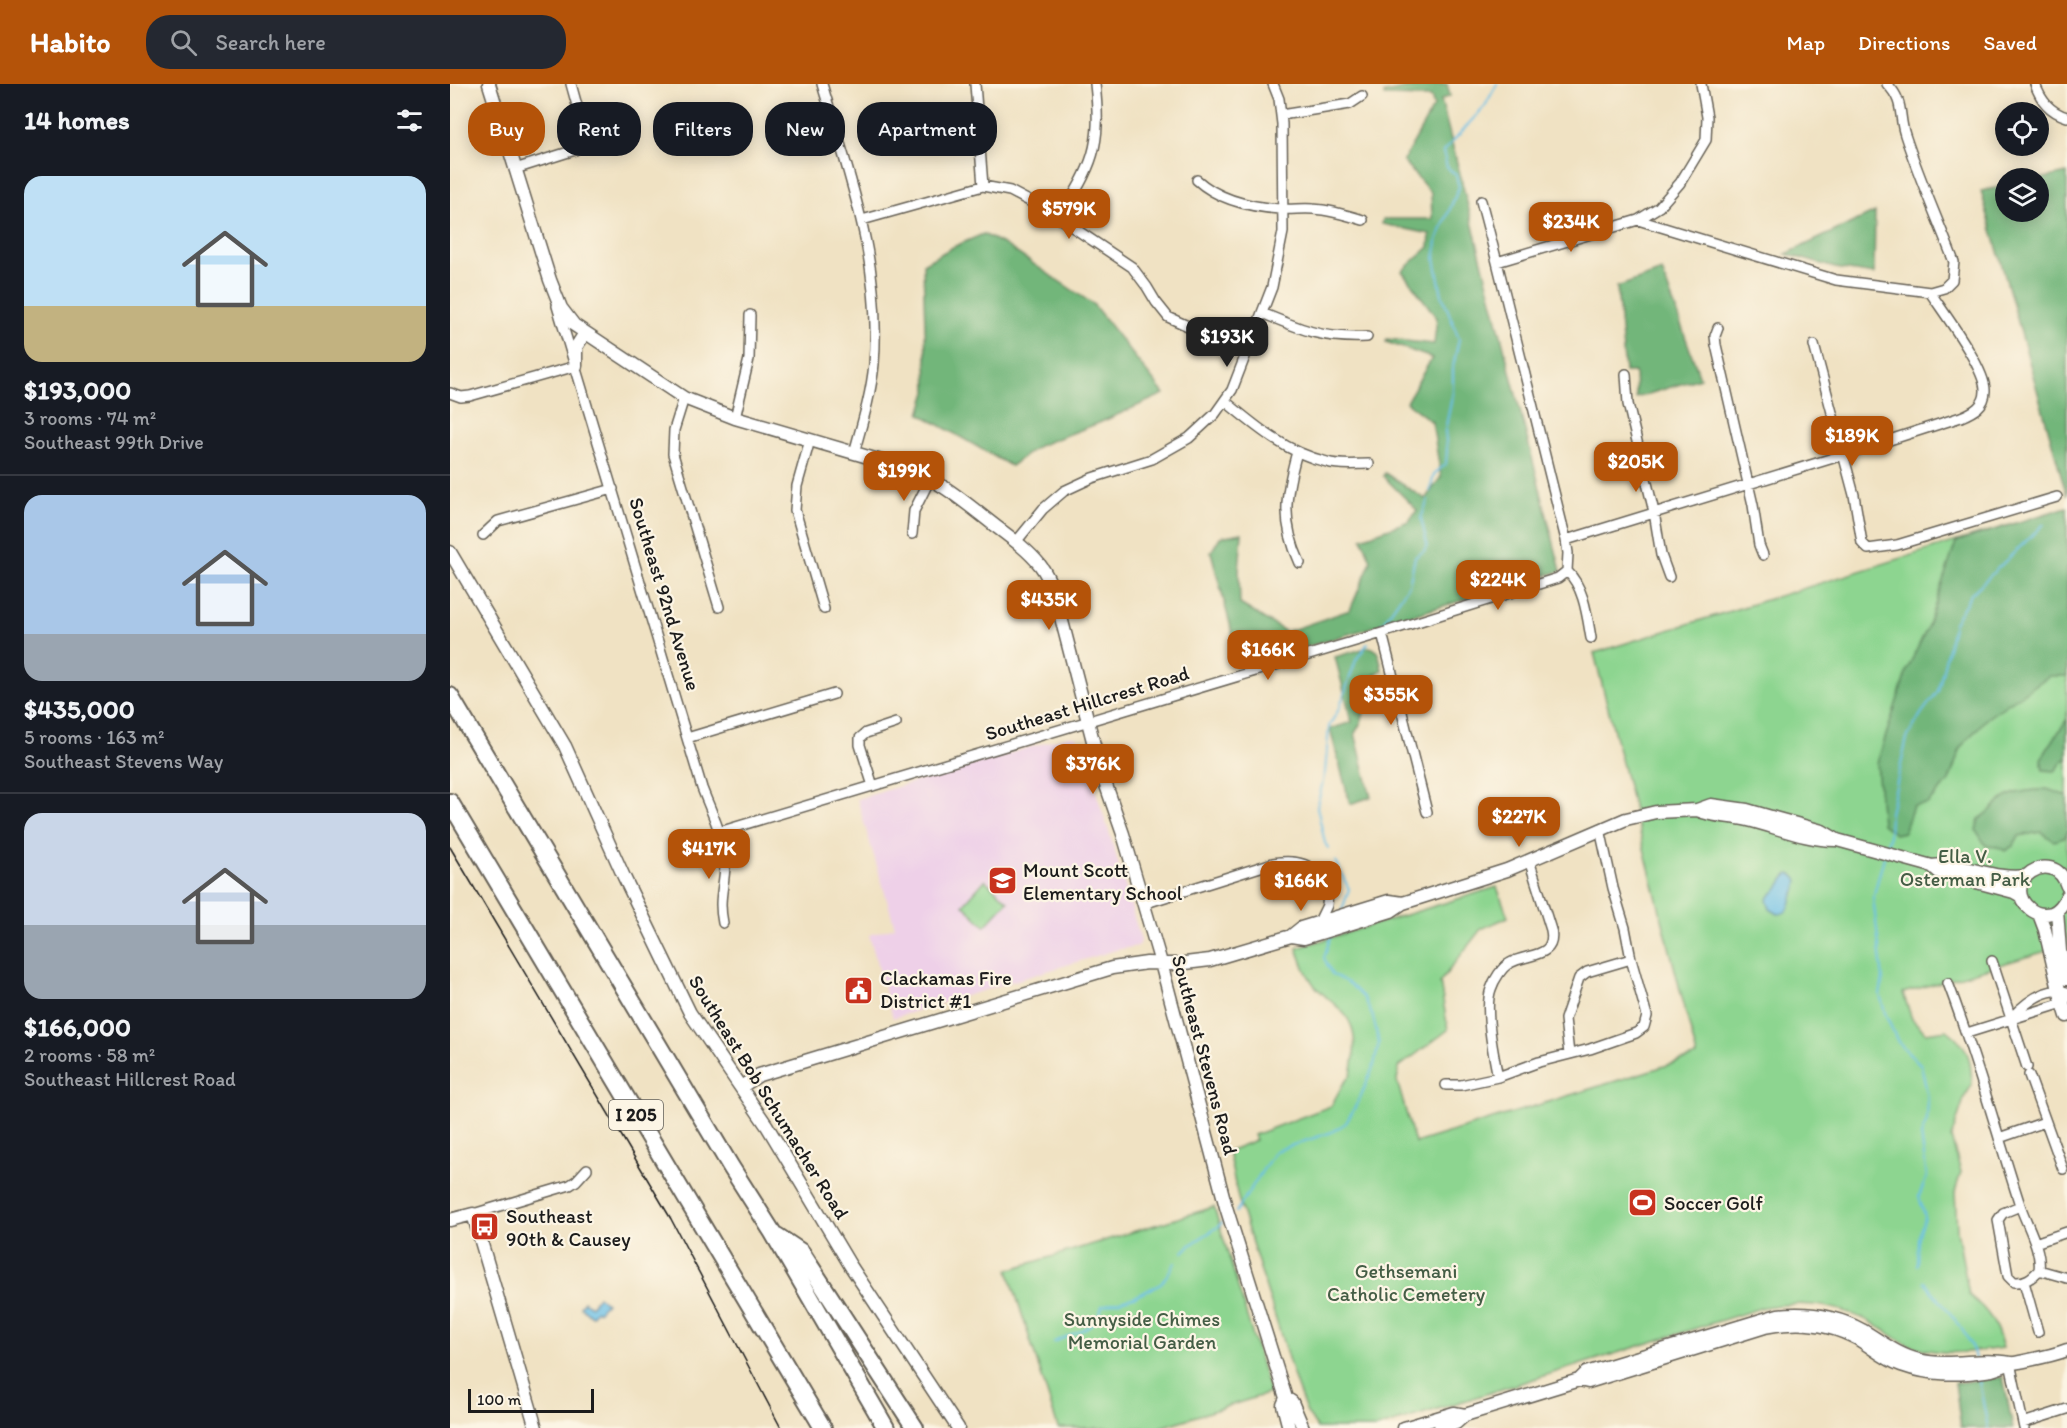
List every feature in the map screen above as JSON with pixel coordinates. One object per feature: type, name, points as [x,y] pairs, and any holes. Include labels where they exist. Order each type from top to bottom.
[{"type":"highway","name":"I 205","points":[[450,696],[731,1167],[773,1233],[886,1428]]},
{"type":"highway","name":"I 205","points":[[450,802],[823,1428]]},
{"type":"highway","points":[[773,1233],[801,1252],[915,1428]]},
{"type":"street","name":"Southeast 92nd Avenue","points":[[489,84],[702,788],[719,832],[725,865],[719,906],[723,923]]},
{"type":"street","points":[[515,169],[575,150],[583,142],[583,127],[571,84]]},
{"type":"street","points":[[822,84],[862,220],[871,266],[875,326],[870,389],[854,453]]},
{"type":"street","points":[[975,84],[983,186]]},
{"type":"street","points":[[1059,218],[1083,180],[1096,146],[1095,84]]},
{"type":"street","points":[[1016,542],[1043,509],[1064,491],[1092,478],[1152,459],[1174,449],[1202,428],[1225,401],[1238,378],[1272,287],[1283,232],[1281,116],[1279,99],[1273,84]]},
{"type":"street","points":[[1497,262],[1638,220],[1659,207],[1671,194],[1704,144],[1707,117],[1701,84]]},
{"type":"street","points":[[1638,220],[1836,280],[1930,292],[1944,288],[1952,280],[1954,262],[1904,134],[1902,109],[1897,96],[1887,84]]},
{"type":"street","points":[[2035,84],[2044,104],[2058,114],[2067,117]]},
{"type":"street","points":[[1281,116],[1350,104],[1362,96]]},
{"type":"street","points":[[1197,180],[1214,193],[1240,203],[1282,209],[1313,208],[1334,211],[1364,220]]},
{"type":"street","points":[[862,220],[983,186],[1017,193],[1132,267],[1168,317],[1248,349]]},
{"type":"street","points":[[1481,201],[1566,540],[1567,571],[1576,580],[1587,615],[1591,638]]},
{"type":"street","points":[[1566,540],[1844,456],[1978,409],[1984,399],[1985,391],[1980,372],[1963,340],[1930,292]]},
{"type":"street","name":"Southeast Stevens Road","points":[[554,293],[567,317],[585,333],[684,398],[735,418],[909,469],[957,496],[1037,561],[1050,582],[1088,722],[1161,963],[1226,1207],[1286,1398],[1283,1405],[1289,1428]]},
{"type":"street","points":[[1262,313],[1312,334],[1341,338],[1367,337]]},
{"type":"street","points":[[735,418],[749,359],[750,315]]},
{"type":"street","points":[[1718,328],[1715,336],[1716,345],[1763,555]]},
{"type":"street","name":"Southeast 92nd Avenue","points":[[576,366],[576,347],[585,333]]},
{"type":"street","points":[[1814,345],[1854,495],[1862,543],[1868,549],[1897,545],[2057,497]]},
{"type":"street","points":[[450,393],[461,397],[470,396],[576,366]]},
{"type":"street","points":[[1626,374],[1628,404],[1654,512],[1661,555],[1669,577]]},
{"type":"street","points":[[684,398],[674,430],[673,454],[719,607]]},
{"type":"street","points":[[1225,401],[1256,428],[1297,452],[1329,463],[1369,464]]},
{"type":"street","points":[[810,440],[797,486],[795,510],[824,609]]},
{"type":"street","points":[[1297,452],[1288,485],[1286,517],[1293,548],[1300,563]]},
{"type":"street","points":[[912,534],[914,511],[930,479]]},
{"type":"street","points":[[483,535],[498,522],[613,489]]},
{"type":"street","name":"Southeast Bob Schumacher Road","points":[[450,552],[565,746],[681,997],[703,1034],[785,1155],[850,1265],[958,1428]]},
{"type":"street","name":"Southeast Hillcrest Road","points":[[719,832],[1382,633],[1558,578],[1567,571]]},
{"type":"street","points":[[1382,633],[1427,812]]},
{"type":"street","points":[[687,738],[834,694]]},
{"type":"street","points":[[873,786],[860,745],[860,738],[866,733],[896,723]]},
{"type":"street","points":[[741,1087],[759,1075],[1087,975],[1130,965],[1177,964],[1210,960],[1291,936],[1301,928],[1358,921],[1391,911],[1403,903],[1497,873],[1626,819],[1656,812],[1697,810],[1711,805],[1747,810],[1822,831],[1837,840],[1932,866],[1940,873],[2014,891],[2021,896]]},
{"type":"street","points":[[1446,1085],[1461,1085],[1498,1077],[1539,1062],[1590,1049],[1636,1033],[1644,1027],[1647,1016],[1600,829]]},
{"type":"street","points":[[1498,1077],[1489,1017],[1491,989],[1508,964],[1543,952],[1552,941],[1551,930],[1529,860]]},
{"type":"street","points":[[1143,904],[1286,861],[1300,862],[1319,874],[1326,892],[1327,904],[1322,925]]},
{"type":"street","points":[[1932,866],[1944,864],[2007,877],[2026,876],[2039,868],[2048,867],[2057,871],[2066,880]]},
{"type":"street","points":[[2026,876],[2021,887],[2021,896],[2032,911],[2039,914],[2051,913],[2057,910],[2067,896]]},
{"type":"street","points":[[1322,925],[1389,901],[1403,903]]},
{"type":"street","points":[[2057,910],[2057,927],[2067,979]]},
{"type":"street","points":[[2039,914],[2064,995],[2067,1016]]},
{"type":"street","points":[[1569,1054],[1565,1019],[1579,978],[1587,972],[1631,959]]},
{"type":"street","points":[[1992,961],[2045,1122],[2063,1169]]},
{"type":"street","points":[[1948,983],[1967,1033],[2020,1206],[2035,1243],[2039,1270]]},
{"type":"street","points":[[2011,1018],[2024,1004],[2064,995]]},
{"type":"street","points":[[1967,1033],[2011,1018],[2064,995]]},
{"type":"street","points":[[1999,1138],[2045,1122]]},
{"type":"street","points":[[450,1220],[570,1185],[586,1168]]},
{"type":"street","points":[[2020,1206],[2003,1213],[1998,1225],[2008,1276],[2014,1282],[2024,1282],[2039,1270]]},
{"type":"street","points":[[473,1214],[536,1428]]},
{"type":"street","points":[[2035,1243],[2067,1232]]},
{"type":"street","points":[[2039,1270],[2067,1278]]},
{"type":"street","points":[[2024,1282],[2038,1332]]},
{"type":"street","points":[[1440,1428],[1456,1423],[1465,1415],[1579,1380],[1588,1382],[1765,1327],[1800,1323],[1814,1324],[1845,1333],[1888,1359],[1926,1372],[1995,1369],[2010,1363],[2046,1357],[2067,1350]]},
{"type":"street","points":[[2010,1363],[2024,1425],[2067,1409]]},
{"type":"street","name":"Southeast Stevens Road","points":[[1286,1398],[1292,1401],[1304,1428]]},
{"type":"street","points":[[1404,1428],[1454,1413],[1465,1415]]},
{"type":"shaded area","name":"Mount Scott Elementary School","points":[[1068,736],[1075,736],[1079,740],[1141,941],[1138,946],[1116,950],[893,1018],[869,935],[895,927],[857,799]]},
{"type":"green space","points":[[1425,84],[1447,84],[1450,96],[1441,100],[1561,571],[1241,666],[1211,552],[1220,537],[1242,533],[1239,571],[1240,604],[1286,632],[1350,610],[1371,561],[1362,538],[1409,521],[1417,510],[1383,476],[1385,473],[1425,499],[1441,477],[1432,422],[1406,402],[1432,358],[1386,342],[1387,339],[1434,344],[1437,318],[1402,271],[1429,247],[1430,234],[1382,224],[1383,219],[1432,219],[1431,193],[1403,161],[1434,106],[1431,97],[1384,96],[1384,93]]},
{"type":"green space","points":[[2067,173],[2067,496],[1981,191],[1995,188],[1995,222],[2049,222],[2049,177]]},
{"type":"green space","points":[[1875,212],[1874,274],[1835,268],[1786,254]]},
{"type":"green space","points":[[983,234],[1005,245],[1093,304],[1164,394],[1099,423],[1038,446],[1011,466],[920,414],[927,392],[923,264]]},
{"type":"green space","points":[[1662,271],[1700,378],[1636,398],[1635,372],[1625,372],[1617,287]]},
{"type":"green space","points":[[2067,507],[2067,945],[1903,993],[1912,1019],[1926,1033],[1947,1030],[1960,1042],[1969,1060],[1972,1085],[1965,1096],[1951,1138],[1961,1172],[1955,1192],[1957,1230],[1969,1295],[1991,1319],[2003,1348],[1960,1352],[1927,1350],[1905,1343],[1862,1318],[1835,1308],[1794,1304],[1779,1305],[1764,1307],[1377,1428],[1317,1428],[1306,1411],[1297,1387],[1238,1198],[1228,1151],[1256,1140],[1254,1135],[1331,1106],[1343,1084],[1351,1075],[1355,1047],[1352,1028],[1345,1014],[1312,982],[1297,948],[1497,887],[1508,917],[1481,929],[1440,982],[1448,1030],[1399,1067],[1397,1081],[1415,1143],[1697,1056],[1594,653]]},
{"type":"green space","points":[[2067,507],[2067,676],[2049,676],[1987,718],[1961,747],[1949,781],[1927,804],[1913,806],[1904,832],[1895,834],[1882,824],[1877,763],[1907,670],[1927,628],[1956,542]]},
{"type":"green space","points":[[1369,647],[1377,652],[1382,670],[1360,684],[1364,715],[1355,733],[1371,797],[1350,804],[1330,729],[1352,722],[1335,657]]},
{"type":"green space","points":[[2067,719],[2067,760],[2064,760],[2055,771],[2043,770],[2041,759]]},
{"type":"green space","points":[[2047,789],[2067,796],[2067,833],[2064,838],[2054,841],[2041,832],[2019,836],[2013,846],[2005,851],[1998,847],[1986,846],[1976,830],[1979,819],[2006,797]]},
{"type":"green space","points":[[985,880],[1008,901],[985,926],[963,905]]},
{"type":"green space","name":"Sunnyside Chimes Memorial Garden","points":[[1214,1207],[1270,1393],[1158,1428],[1058,1428],[1008,1270]]},
{"type":"green space","points":[[2003,1377],[2013,1428],[1961,1428],[1955,1383]]},
{"type":"water","points":[[1789,874],[1798,880],[1797,886],[1787,910],[1778,914],[1770,909],[1767,900]]},
{"type":"water","points":[[598,1296],[606,1303],[591,1316],[580,1306],[584,1301],[591,1306]]},
{"type":"waterway","points":[[1430,491],[1434,474],[1446,464],[1445,431],[1453,392],[1453,367],[1459,339],[1442,295],[1435,259],[1437,240],[1459,187],[1456,175],[1447,167],[1443,152],[1485,106],[1497,84]]},
{"type":"waterway","points":[[1380,627],[1409,585],[1415,557],[1424,551],[1427,544],[1421,518],[1428,500]]},
{"type":"waterway","points":[[1886,849],[1890,813],[1907,738],[1938,691],[1954,623],[1971,594],[2044,524]]},
{"type":"waterway","points":[[1328,848],[1317,807],[1325,772],[1329,726],[1339,709],[1356,660],[1368,643]]},
{"type":"waterway","points":[[1884,857],[1873,898],[1883,979],[1880,995],[1886,1016],[1898,1042],[1921,1065],[1928,1097],[1927,1120],[1921,1135],[1927,1177],[1919,1196],[1925,1217],[1918,1238],[1917,1265]]},
{"type":"waterway","points":[[1335,861],[1349,889],[1342,910]]},
{"type":"waterway","points":[[1236,1212],[1275,1151],[1332,1132],[1346,1123],[1374,1065],[1379,1043],[1373,1017],[1364,998],[1350,984],[1332,974],[1324,958],[1331,935]]},
{"type":"waterway","points":[[1183,1252],[1223,1222]]},
{"type":"waterway","points":[[1054,1342],[1090,1325],[1100,1314],[1102,1306],[1134,1297],[1161,1284],[1175,1263]]},
{"type":"waterway","points":[[1924,1282],[1962,1329],[1975,1359]]},
{"type":"waterway","points":[[1978,1376],[1988,1428]]},
{"type":"tram line","points":[[450,847],[671,1219],[781,1428]]},
{"type":"place","name":"Mount Scott Elementary School","points":[[1002,881]]},
{"type":"place","name":"Clackamas Fire District #1","points":[[859,990]]},
{"type":"place","name":"Soccer Golf","points":[[1643,1203]]},
{"type":"place","name":"Southeast 90th & Causey","points":[[485,1227]]},
{"type":"park label","name":"Ella V. Osterman Park","points":[[1965,868]]},
{"type":"park label","name":"Gethsemani Catholic Cemetery","points":[[1406,1282]]}]
